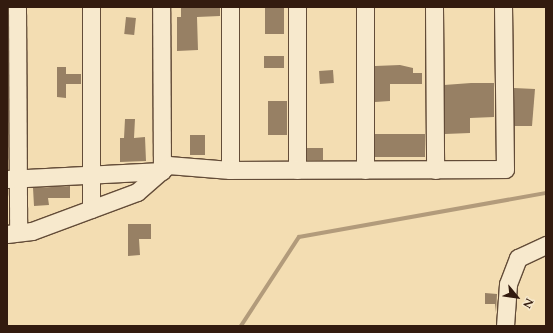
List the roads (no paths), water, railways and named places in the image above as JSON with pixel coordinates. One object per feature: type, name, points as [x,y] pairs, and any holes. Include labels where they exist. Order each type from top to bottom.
[{"type":"street","points":[[17,7],[13,233],[32,231],[136,192],[162,172],[168,165],[230,170],[505,170],[503,7]]},
{"type":"street","points":[[91,7],[91,209]]},
{"type":"street","points":[[161,7],[162,172]]},
{"type":"street","points":[[230,7],[230,170]]},
{"type":"street","points":[[297,7],[298,170]]},
{"type":"street","points":[[365,7],[365,170]]},
{"type":"street","points":[[434,7],[435,170]]},
{"type":"street","points":[[13,179],[162,172]]},
{"type":"street","points":[[505,326],[508,284],[518,258],[546,245]]},
{"type":"waterway","points":[[241,326],[299,237],[546,193]]}]
